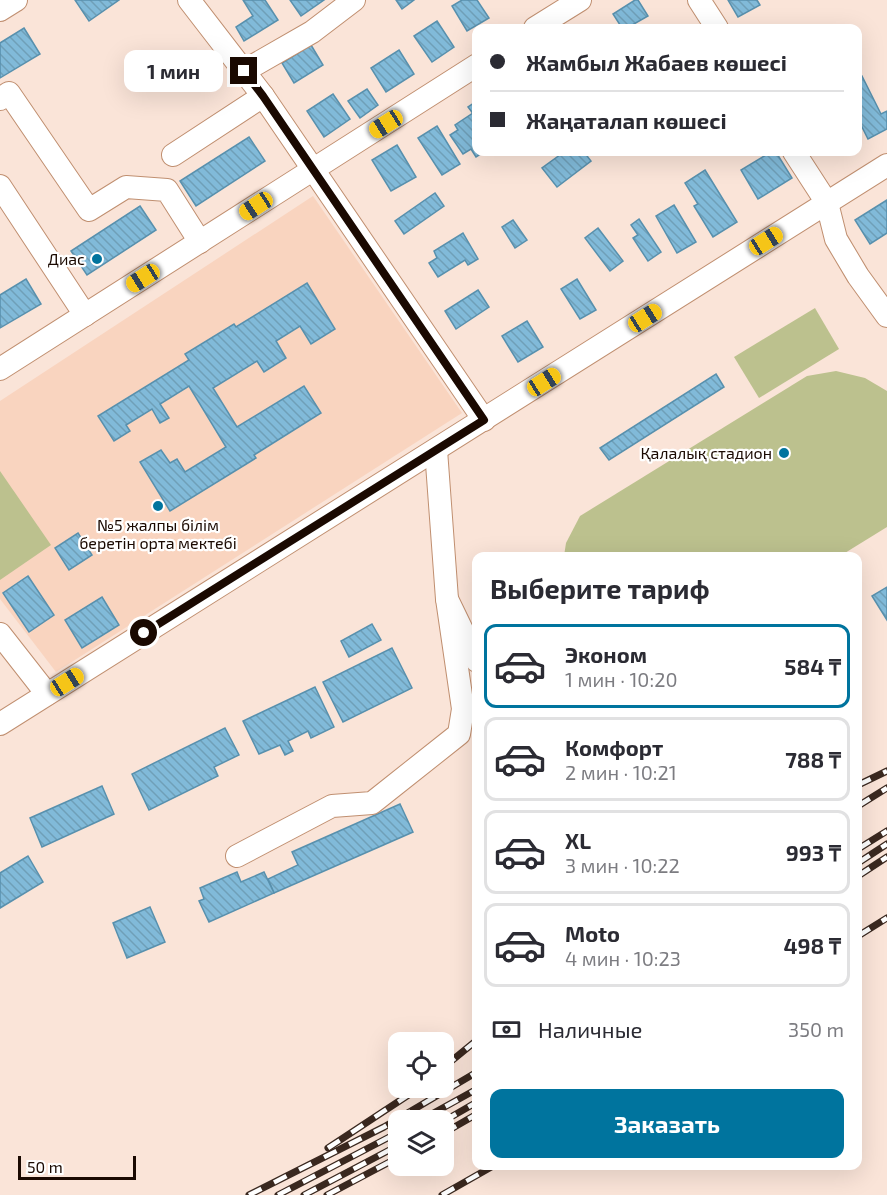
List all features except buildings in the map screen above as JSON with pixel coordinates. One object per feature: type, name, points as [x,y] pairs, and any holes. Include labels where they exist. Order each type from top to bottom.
[{"type":"street","points":[[0,10],[16,0]]},
{"type":"street","points":[[189,0],[263,96],[484,420]]},
{"type":"street","points":[[244,71],[312,32],[354,0]]},
{"type":"street","points":[[541,24],[580,0]]},
{"type":"street","points":[[699,0],[714,24]]},
{"type":"street","points":[[0,369],[472,68]]},
{"type":"street","points":[[0,99],[9,93],[89,210],[126,187],[166,190],[200,242]]},
{"type":"street","points":[[173,154],[263,96]]},
{"type":"street","points":[[797,156],[827,203],[836,239],[858,276],[886,313]]},
{"type":"street","points":[[0,724],[887,165]]},
{"type":"street","points":[[0,186],[85,315]]},
{"type":"street","points":[[237,856],[332,806],[372,803],[459,734],[463,709],[447,599],[436,450]]},
{"type":"street","points":[[447,599],[472,651]]},
{"type":"street","points":[[0,634],[47,694]]},
{"type":"shaded area","name":"№5 жалпы білім беретін орта мектебі","points":[[313,196],[462,413],[56,672],[0,599],[0,401]]},
{"type":"green space","points":[[815,308],[839,349],[759,398],[734,357]]},
{"type":"green space","name":"Қалалық стадион","points":[[836,371],[865,378],[887,391],[887,527],[846,552],[565,552],[566,543],[580,516],[807,376]]},
{"type":"green space","points":[[0,471],[51,545],[0,580]]},
{"type":"railway","points":[[862,783],[887,771]]},
{"type":"railway","points":[[862,804],[887,788]]},
{"type":"railway","points":[[862,847],[887,831]]},
{"type":"railway","points":[[862,860],[887,844]]},
{"type":"railway","points":[[862,873],[887,857]]},
{"type":"railway","points":[[862,934],[887,918]]},
{"type":"railway","points":[[454,1059],[472,1044]]},
{"type":"railway","points":[[249,1195],[384,1127],[472,1075]]},
{"type":"railway","points":[[439,1110],[472,1092]]},
{"type":"railway","points":[[328,1148],[404,1098]]},
{"type":"railway","points":[[454,1115],[472,1105]]},
{"type":"railway","points":[[454,1127],[472,1117]]},
{"type":"railway","points":[[278,1195],[388,1138]]},
{"type":"railway","points":[[304,1195],[388,1151]]},
{"type":"railway","points":[[327,1195],[388,1163]]},
{"type":"railway","points":[[442,1195],[486,1170]]},
{"type":"place","name":"Диас","points":[[97,259]]},
{"type":"place","name":"Қалалық стадион","points":[[784,453]]},
{"type":"place","name":"№5 жалпы білім беретін орта мектебі","points":[[158,506]]},
{"type":"route","points":[[144,633],[484,420],[244,71]]}]
